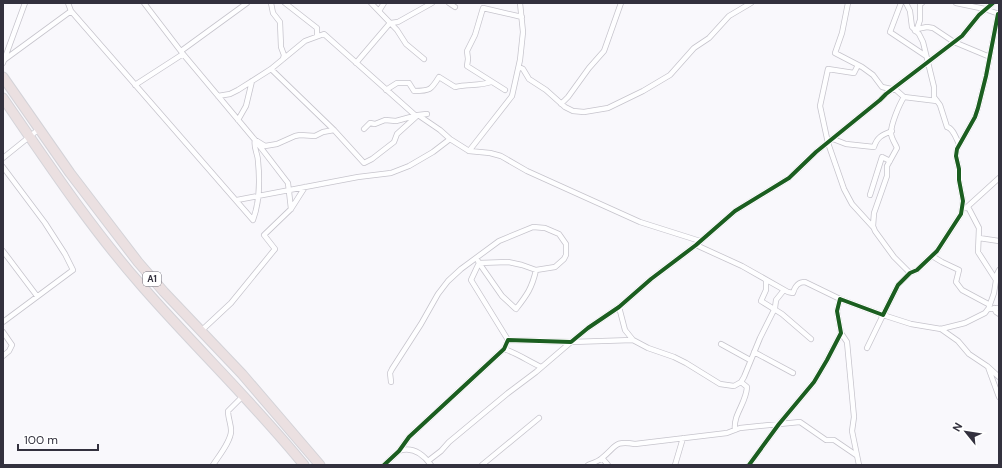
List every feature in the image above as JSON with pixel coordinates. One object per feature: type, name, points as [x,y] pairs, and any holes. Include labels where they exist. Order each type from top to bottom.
[{"type":"highway","name":"A1","points":[[3,77],[70,173],[138,262],[271,406],[320,465]]},
{"type":"highway","name":"A1","points":[[3,98],[93,226],[141,285],[244,395],[304,465]]},
{"type":"highway","points":[[261,415],[271,406]]},
{"type":"street","points":[[4,62],[25,3]]},
{"type":"street","points":[[68,3],[71,11],[253,220],[259,196],[260,177],[254,144],[255,140]]},
{"type":"street","points":[[144,3],[288,183],[291,209]]},
{"type":"street","points":[[135,85],[247,3]]},
{"type":"street","points":[[271,3],[274,13],[280,22],[281,44],[284,59]]},
{"type":"street","points":[[285,3],[317,28],[317,36]]},
{"type":"street","points":[[371,3],[391,23],[406,44],[424,59]]},
{"type":"street","points":[[379,11],[384,3]]},
{"type":"street","points":[[356,63],[391,23],[398,22],[432,3]]},
{"type":"street","points":[[449,3],[455,7]]},
{"type":"street","points":[[469,151],[512,96],[519,67],[523,32],[520,3]]},
{"type":"street","points":[[561,104],[604,51],[621,3]]},
{"type":"street","points":[[519,67],[529,79],[546,90],[561,104],[573,111],[591,111],[608,108],[643,91],[670,75],[694,48],[709,38],[729,16],[751,3]]},
{"type":"street","points":[[848,3],[842,33],[834,52],[837,56],[858,66],[875,77],[882,87],[893,89],[904,97],[937,101]]},
{"type":"street","points":[[901,3],[890,32],[926,56]]},
{"type":"street","points":[[906,3],[910,11],[911,25],[919,34],[923,42],[934,87],[934,97],[940,105],[947,126],[951,129],[959,144]]},
{"type":"street","points":[[916,30],[920,20],[920,4],[922,3]]},
{"type":"street","points":[[867,348],[898,285],[937,251],[962,209],[963,201],[956,156],[959,144],[975,117],[986,76],[999,14],[985,9],[956,3]]},
{"type":"street","points":[[399,450],[413,449],[425,456],[430,463],[449,442],[508,393],[588,328],[619,307],[735,211],[789,178],[816,152],[893,89],[962,36],[976,18],[993,3]]},
{"type":"street","points":[[505,90],[467,66],[467,51],[475,35],[483,8],[522,17]]},
{"type":"street","points":[[4,62],[71,11]]},
{"type":"street","points":[[916,30],[928,27],[933,28],[954,42],[990,57]]},
{"type":"street","points":[[218,96],[233,93],[271,69],[305,41],[324,34],[386,90],[423,120],[440,130],[450,139],[469,151],[490,153],[501,156],[527,171],[640,222],[698,243],[784,290],[793,293],[796,286],[801,282],[805,282],[840,299],[883,315],[911,324],[940,329],[965,323],[985,313],[993,307],[996,280],[999,270]]},
{"type":"street","points":[[858,66],[854,73],[828,69],[826,84],[820,106],[828,143],[844,189],[852,204],[873,227],[894,257],[910,273]]},
{"type":"street","points":[[271,69],[334,130],[364,163],[372,159],[394,142],[397,134],[417,115]]},
{"type":"street","points":[[386,90],[397,83],[409,83],[414,91],[425,91],[431,89],[439,77],[455,86],[481,85],[491,82]]},
{"type":"street","points":[[238,120],[246,106],[252,81]]},
{"type":"street","points":[[873,227],[874,213],[887,176],[887,166],[897,148],[892,137],[892,131],[899,104],[904,97]]},
{"type":"street","points":[[364,129],[370,123],[375,124],[385,120],[396,121],[417,115],[427,114]]},
{"type":"street","points":[[3,158],[40,129]]},
{"type":"street","points":[[255,140],[265,146],[277,144],[300,135],[315,136],[323,132],[334,130]]},
{"type":"street","points":[[833,139],[846,144],[874,147],[876,140],[883,134],[892,131]]},
{"type":"street","points":[[237,200],[358,176],[391,173],[409,166],[433,152],[450,139]]},
{"type":"street","points":[[870,195],[882,157],[890,161]]},
{"type":"street","points":[[3,167],[45,223],[72,267],[72,271],[3,322]]},
{"type":"street","points":[[962,209],[968,207],[999,178]]},
{"type":"street","points":[[202,332],[231,303],[275,249],[264,235],[291,209],[305,187]]},
{"type":"street","points":[[968,207],[979,228],[978,252],[996,280]]},
{"type":"street","points":[[391,382],[390,373],[392,369],[438,294],[448,281],[476,258],[499,241],[533,227],[545,228],[559,234],[566,244],[566,255],[564,259],[555,267],[536,270],[508,262],[479,264]]},
{"type":"street","points":[[979,238],[999,241]]},
{"type":"street","points":[[3,251],[37,296]]},
{"type":"street","points":[[932,256],[959,270],[956,282],[962,290],[993,307],[999,314]]},
{"type":"street","points":[[476,258],[502,296],[516,309],[525,298],[533,284],[536,270]]},
{"type":"street","points":[[479,264],[471,280],[508,340]]},
{"type":"street","points":[[766,280],[766,290],[761,301],[775,308],[811,339]]},
{"type":"street","points":[[619,307],[625,330],[633,340],[648,348],[686,363],[720,384],[734,386],[741,382],[775,308],[776,300],[784,290]]},
{"type":"street","points":[[840,299],[838,311],[842,333],[847,342],[854,417],[852,431],[859,465]]},
{"type":"street","points":[[940,329],[958,341],[969,354],[987,366],[999,377]]},
{"type":"street","points":[[3,332],[12,345],[9,351],[3,356]]},
{"type":"street","points":[[749,465],[779,424],[814,382],[828,360],[842,333]]},
{"type":"street","points":[[508,340],[571,342],[633,340]]},
{"type":"street","points":[[384,465],[410,437],[504,349],[508,340]]},
{"type":"street","points":[[721,344],[750,360]]},
{"type":"street","points":[[504,349],[515,352],[526,360],[541,367]]},
{"type":"street","points":[[754,352],[793,373]]},
{"type":"street","points":[[987,366],[999,397]]},
{"type":"street","points":[[735,430],[734,422],[747,396],[747,387],[741,382]]},
{"type":"street","points":[[213,465],[226,445],[232,431],[228,419],[228,411],[244,395]]},
{"type":"street","points":[[482,465],[539,418]]},
{"type":"street","points":[[588,465],[602,458],[613,446],[624,442],[635,444],[727,434],[740,428],[800,422],[826,440],[834,440],[856,455]]},
{"type":"street","points":[[676,465],[683,438]]},
{"type":"street","points":[[602,458],[608,465]]},
{"type":"cycle path","points":[[384,465],[399,451],[409,437],[504,349],[508,340],[571,342],[588,328],[619,307],[651,279],[696,245],[735,211],[789,178],[816,152],[886,94],[962,36],[979,15],[993,3]]},
{"type":"cycle path","points":[[749,465],[779,424],[814,382],[827,360],[841,333],[837,311],[840,299],[883,315],[898,285],[937,251],[961,214],[963,201],[956,156],[957,149],[975,117],[978,108],[998,14]]}]
